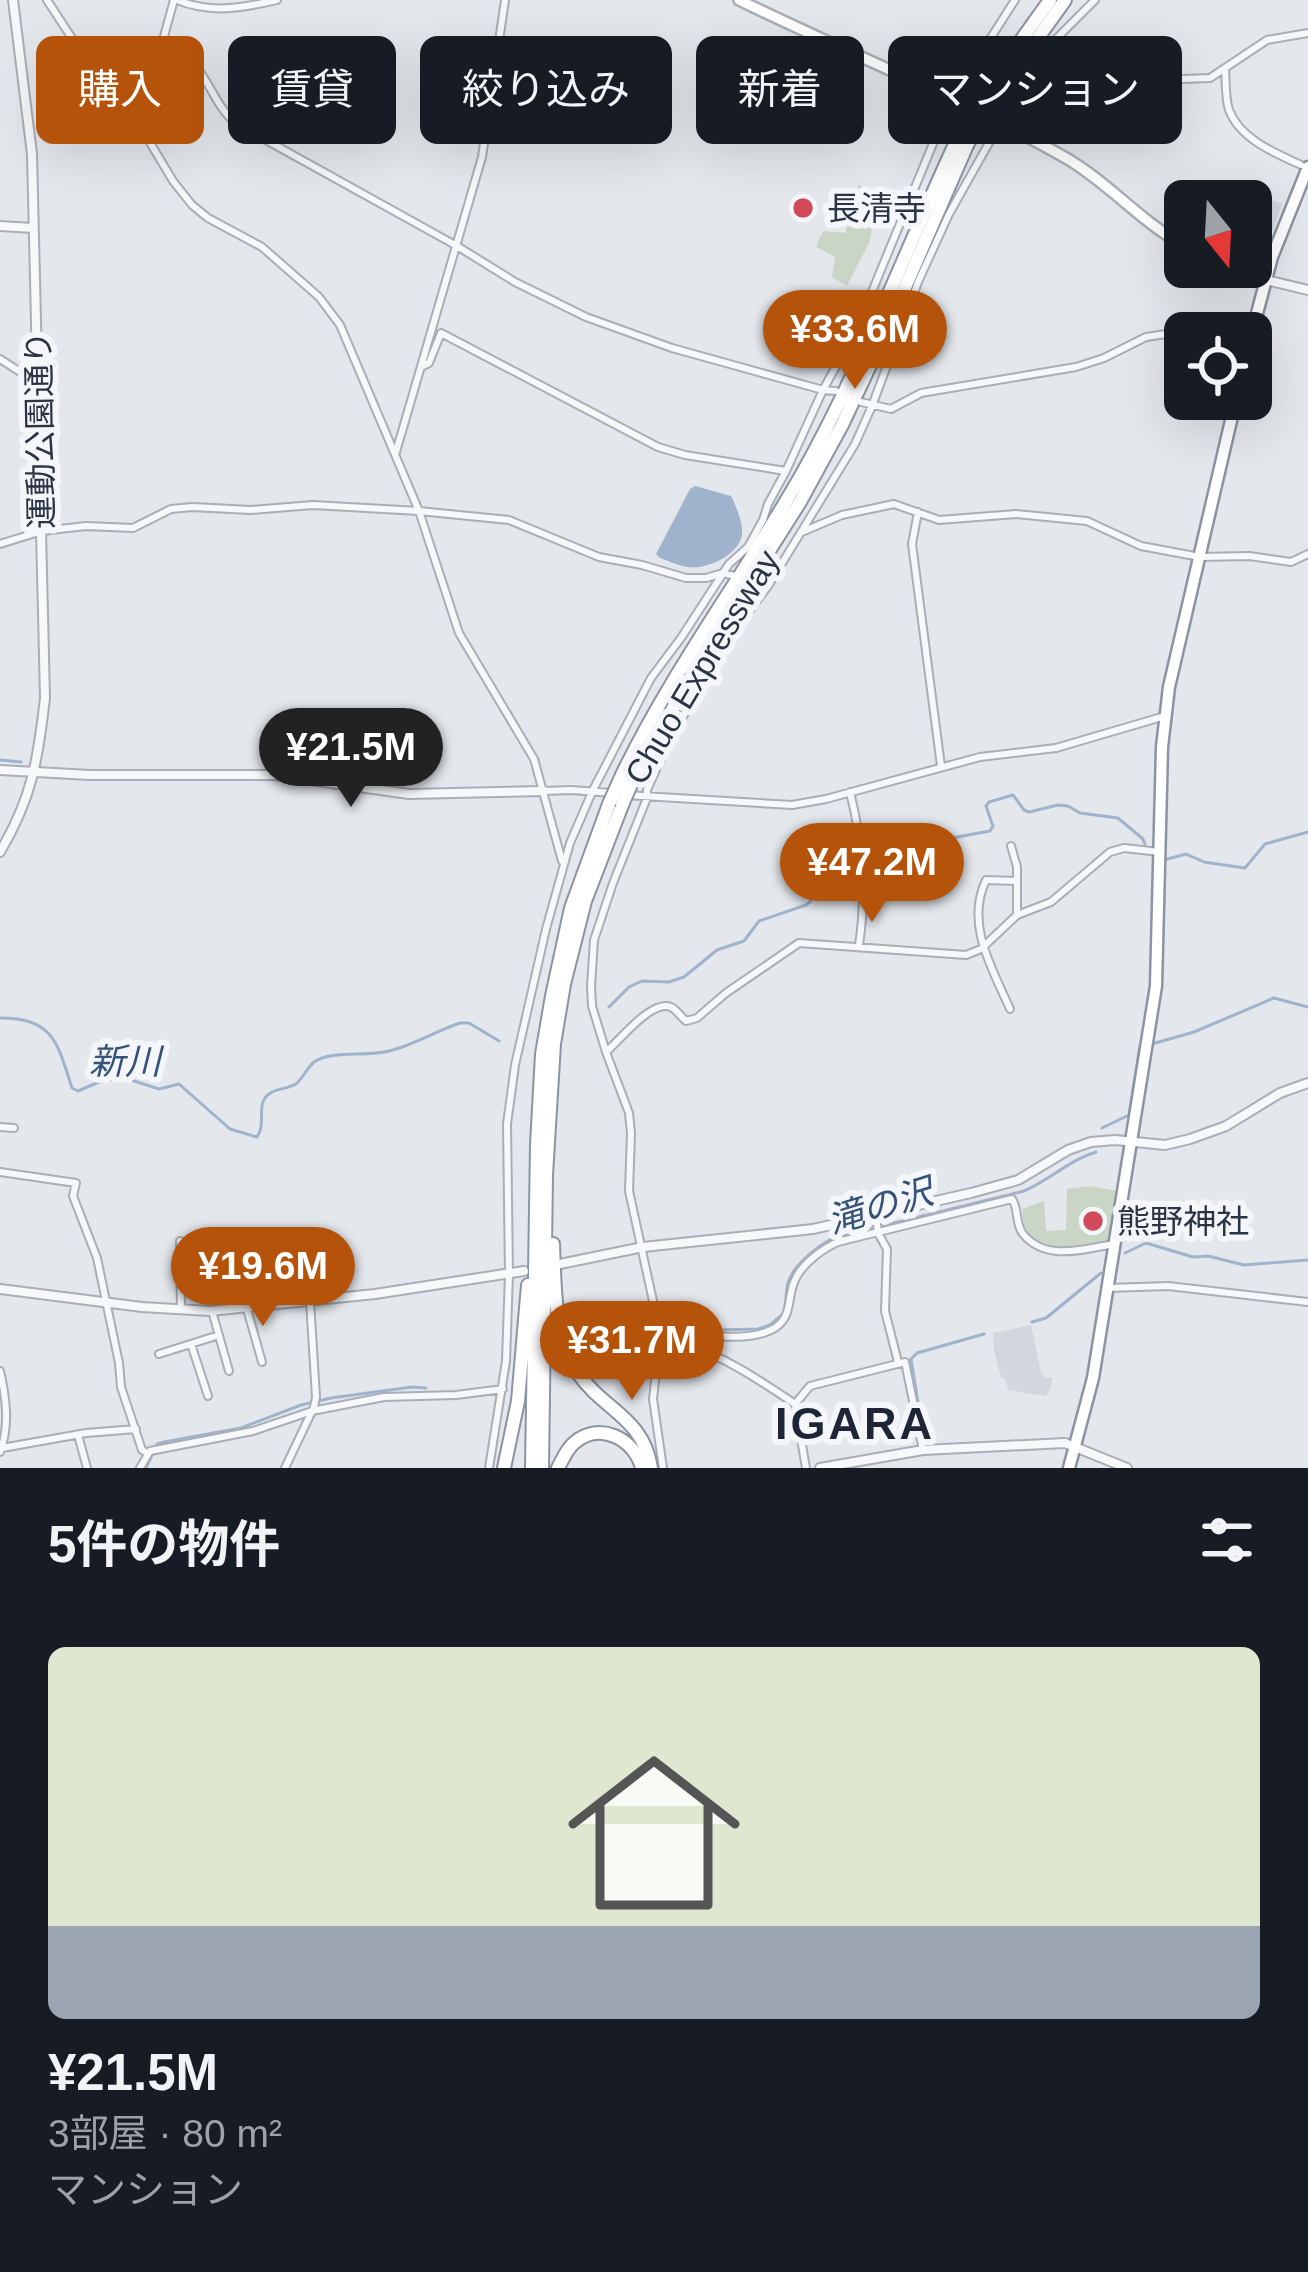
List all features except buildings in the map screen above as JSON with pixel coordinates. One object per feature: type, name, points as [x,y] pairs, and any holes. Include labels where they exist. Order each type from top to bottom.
[{"type":"highway","name":"Chuo Expressway","points":[[1027,36],[1050,0]]},
{"type":"highway","name":"Chuo Expressway","points":[[1036,36],[1065,0]]},
{"type":"highway","name":"Chuo Expressway","points":[[532,1468],[542,1054],[577,890],[657,708],[824,433],[961,144]]},
{"type":"highway","points":[[1272,260],[1304,166]]},
{"type":"highway","points":[[1069,1468],[1093,1378],[1148,1044],[1159,950],[1160,778],[1172,670],[1230,420]]},
{"type":"highway","name":"Chuo Expressway","points":[[542,1468],[554,1044],[573,947],[615,804]]},
{"type":"highway","points":[[550,1097],[553,1240],[562,1341],[583,1379],[642,1437],[651,1468]]},
{"type":"highway","points":[[504,1468],[522,1365],[530,1167],[537,1144]]},
{"type":"highway","points":[[558,1468],[575,1442],[604,1433],[630,1445],[642,1468]]},
{"type":"main road","points":[[739,0],[888,70]]},
{"type":"main road","points":[[1037,144],[1091,174],[1164,231]]},
{"type":"street","name":"運動公園通り","points":[[0,852],[25,804],[45,698],[29,122],[13,0]]},
{"type":"street","points":[[47,0],[71,36]]},
{"type":"street","points":[[166,36],[175,0],[213,10],[278,0]]},
{"type":"street","points":[[395,456],[482,157],[506,0]]},
{"type":"street","points":[[992,36],[1015,0]]},
{"type":"street","points":[[1059,36],[1095,0]]},
{"type":"street","points":[[1182,80],[1210,78],[1267,40],[1308,33]]},
{"type":"street","points":[[1225,67],[1229,110],[1248,135],[1304,166]]},
{"type":"street","points":[[204,79],[226,116],[237,124],[515,282],[586,317],[671,348],[836,391]]},
{"type":"street","points":[[151,144],[192,205],[262,247],[327,306],[347,337],[419,511],[459,633],[534,759],[563,864]]},
{"type":"street","points":[[489,1468],[504,1387],[509,1274],[507,1124],[515,1065],[563,864],[593,790],[651,678],[723,573],[748,547],[857,328],[933,144]]},
{"type":"street","points":[[664,1468],[653,1399],[660,1332],[629,1191],[628,1113],[592,1006],[594,940],[669,740],[855,444],[918,283],[987,144]]},
{"type":"street","points":[[0,226],[33,228]]},
{"type":"street","points":[[1272,282],[1308,290]]},
{"type":"street","points":[[423,366],[429,363],[440,333],[658,446],[786,471]]},
{"type":"street","points":[[861,402],[891,409],[921,393],[1076,367],[1128,343],[1164,335]]},
{"type":"street","points":[[0,359],[39,384]]},
{"type":"street","points":[[0,544],[42,531],[133,528],[171,509],[313,505],[508,520],[595,556],[686,578],[735,576]]},
{"type":"street","points":[[798,533],[842,515],[902,505],[939,520],[1059,516],[1107,528],[1141,546],[1200,557],[1249,556],[1291,562],[1308,554]]},
{"type":"street","points":[[918,512],[912,544],[941,766]]},
{"type":"street","points":[[0,770],[274,775],[386,793],[593,790],[647,798],[792,805],[980,757],[1056,748],[1165,716]]},
{"type":"street","points":[[850,792],[864,876],[859,945]]},
{"type":"street","points":[[1010,846],[1017,867],[1017,915]]},
{"type":"street","points":[[606,1052],[647,1012],[663,1005],[686,1021],[697,1018],[799,943],[966,955],[983,947],[1017,915],[1051,902],[1111,852],[1124,848],[1160,857]]},
{"type":"street","points":[[1010,1009],[983,947],[978,916],[986,880],[1017,881]]},
{"type":"street","points":[[546,929],[560,930]]},
{"type":"street","points":[[584,936],[594,940]]},
{"type":"street","points":[[560,1264],[643,1247],[795,1232],[876,1217],[1018,1180],[1091,1142],[1165,1145],[1190,1139],[1226,1126],[1280,1093],[1308,1083]]},
{"type":"street","points":[[0,1127],[14,1128]]},
{"type":"street","points":[[0,1172],[76,1183],[73,1196],[98,1258],[121,1387],[142,1450],[253,1431],[314,1405],[456,1395],[504,1387],[517,1377]]},
{"type":"street","points":[[679,1340],[683,1333],[749,1335],[777,1328],[789,1311],[796,1277],[817,1254],[838,1242],[1012,1199],[1023,1235],[1050,1251],[1114,1244]]},
{"type":"street","points":[[876,1217],[887,1249],[885,1311],[898,1362]]},
{"type":"street","points":[[181,1310],[180,1241],[194,1245]]},
{"type":"street","points":[[0,1289],[181,1310],[247,1309],[524,1271]]},
{"type":"street","points":[[1107,1288],[1168,1286],[1308,1302]]},
{"type":"street","points":[[285,1468],[314,1405],[310,1301]]},
{"type":"street","points":[[247,1309],[262,1362]]},
{"type":"street","points":[[212,1310],[229,1371]]},
{"type":"street","points":[[570,1344],[660,1332],[742,1368],[794,1404],[806,1468]]},
{"type":"street","points":[[159,1354],[219,1335]]},
{"type":"street","points":[[191,1344],[208,1396]]},
{"type":"street","points":[[794,1404],[810,1386],[905,1362],[923,1450]]},
{"type":"street","points":[[0,1371],[6,1405],[6,1438],[1,1450]]},
{"type":"street","points":[[1,1450],[136,1429]]},
{"type":"street","points":[[77,1435],[87,1468]]},
{"type":"street","points":[[820,1468],[923,1450],[1065,1443],[1126,1468]]},
{"type":"street","points":[[140,1468],[152,1451]]},
{"type":"shaded area","points":[[1272,200],[1282,204],[1272,232]]},
{"type":"shaded area","points":[[1031,1325],[1041,1372],[1052,1377],[1046,1396],[1008,1390],[994,1350],[993,1333]]},
{"type":"green space","points":[[859,184],[878,202],[869,243],[847,286],[832,277],[835,257],[816,247],[823,231],[845,233]]},
{"type":"green space","points":[[1090,1186],[1117,1191],[1109,1240],[1065,1249],[1025,1233],[1022,1209],[1044,1201],[1046,1231],[1066,1230],[1067,1189]]},
{"type":"water","points":[[695,486],[731,496],[742,529],[740,542],[712,563],[677,565],[656,554]]},
{"type":"waterway","points":[[0,760],[21,762]]},
{"type":"waterway","points":[[263,771],[296,775]]},
{"type":"waterway","name":"新川","points":[[867,853],[928,835],[946,839],[990,831],[993,826],[986,806],[1013,795],[1029,812],[1058,805],[1118,818],[1145,844]]},
{"type":"waterway","name":"新川","points":[[1164,860],[1186,854],[1204,862],[1245,868],[1265,844],[1308,832]]},
{"type":"waterway","name":"新川","points":[[609,1007],[629,987],[684,977],[717,950],[744,941],[759,921],[806,905],[820,880],[843,872],[857,857]]},
{"type":"waterway","name":"滝の沢","points":[[1152,1044],[1274,998],[1308,1007]]},
{"type":"waterway","name":"新川","points":[[0,1018],[43,1028],[57,1047],[72,1088],[78,1091],[106,1079],[131,1080],[159,1089],[179,1084],[230,1129],[257,1137],[265,1098],[296,1084],[321,1058],[389,1051],[460,1023],[469,1023],[499,1041]]},
{"type":"waterway","name":"滝の沢","points":[[1102,1128],[1129,1115],[1142,1046]]},
{"type":"waterway","name":"滝の沢","points":[[569,1341],[624,1332],[770,1325],[783,1314],[795,1270],[833,1238],[1024,1191],[1096,1152]]},
{"type":"waterway","points":[[1125,1253],[1146,1243],[1244,1265],[1308,1260]]},
{"type":"waterway","points":[[1032,1322],[1046,1318],[1101,1273]]},
{"type":"waterway","points":[[924,1440],[911,1359],[917,1353],[984,1334]]},
{"type":"waterway","name":"滝の沢","points":[[146,1468],[157,1444],[241,1428],[331,1398],[426,1388]]},
{"type":"place","name":"長清寺","points":[[803,208]]},
{"type":"place","name":"熊野神社","points":[[1093,1221]]},
{"type":"district","name":"IGARA","points":[[855,1423]]}]
